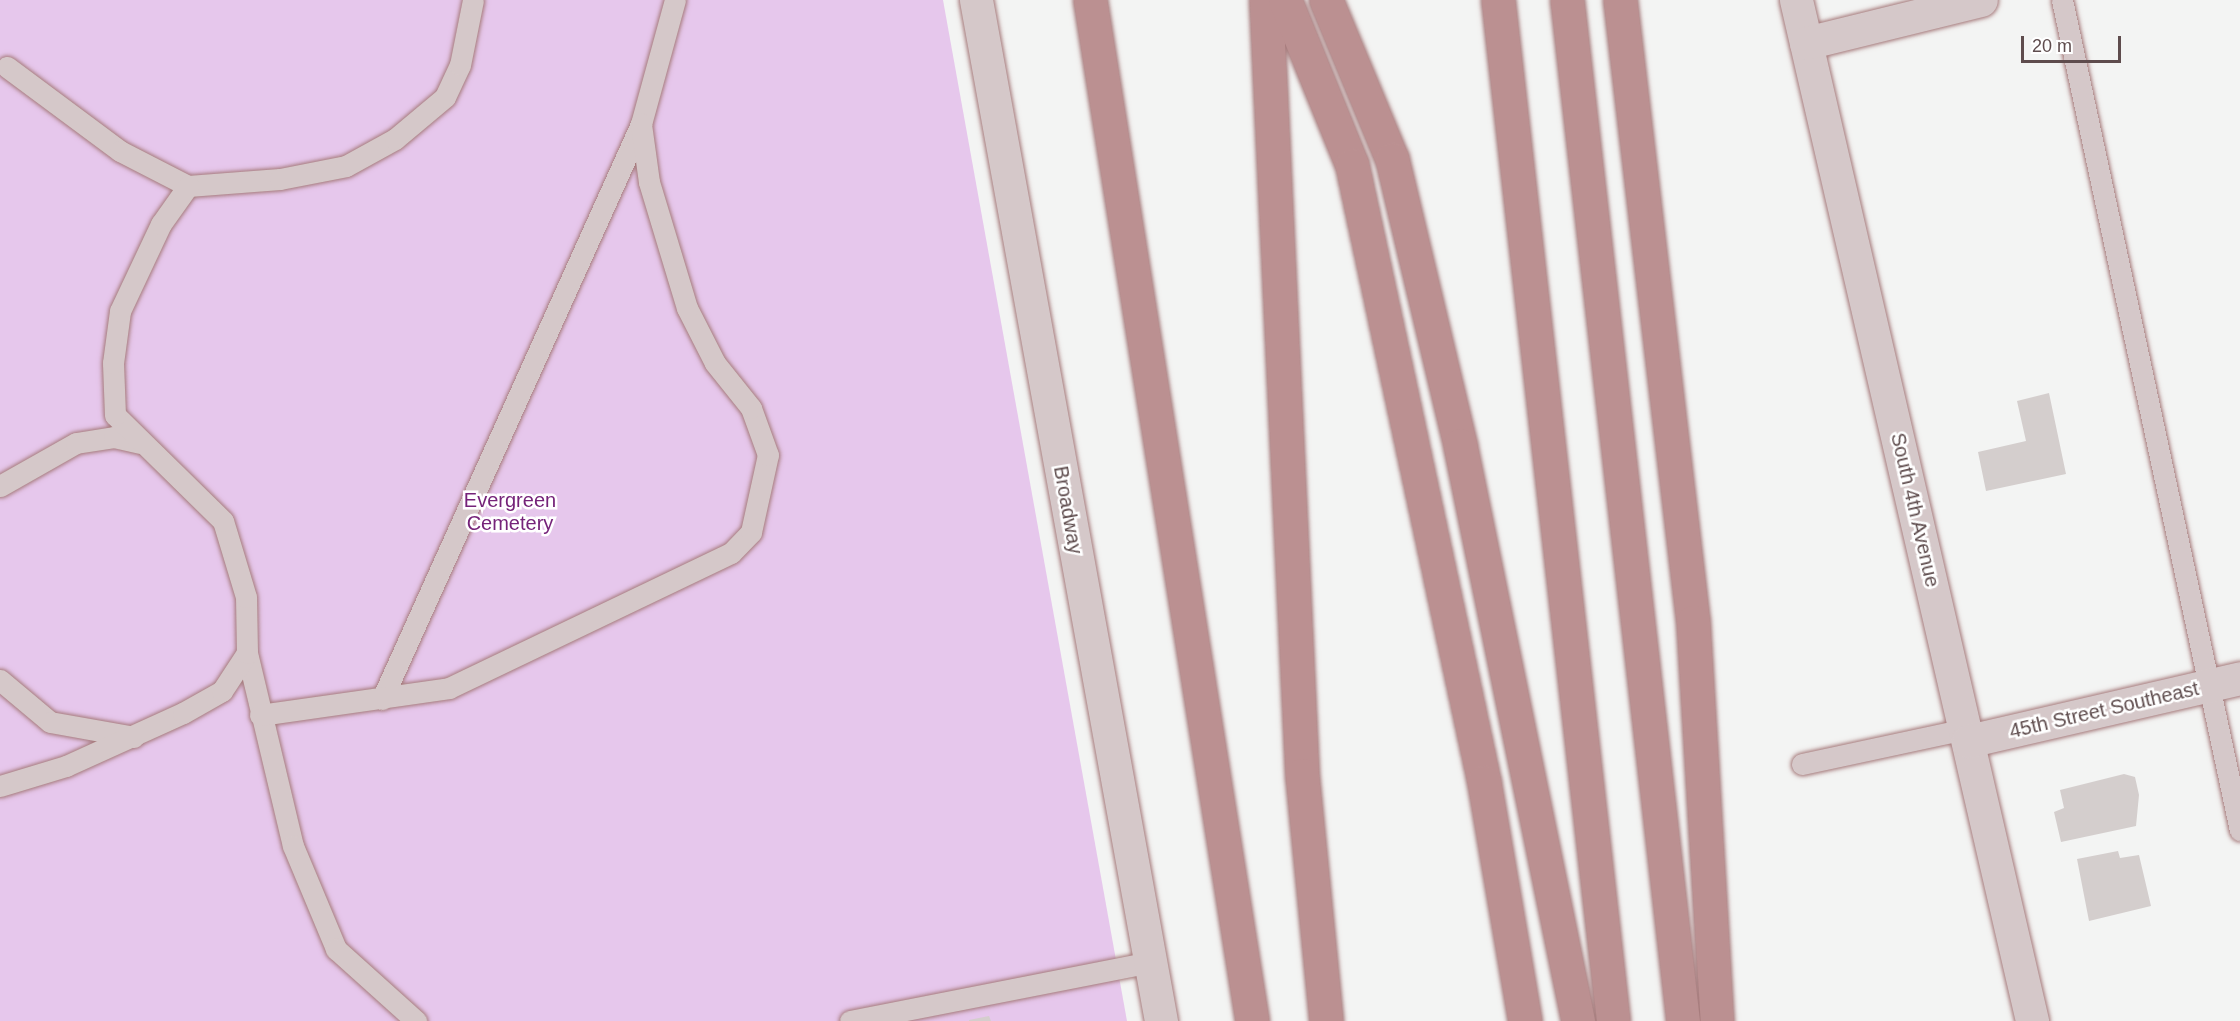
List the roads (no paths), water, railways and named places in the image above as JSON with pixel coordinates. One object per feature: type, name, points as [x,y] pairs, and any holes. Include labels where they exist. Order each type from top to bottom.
[{"type":"highway","points":[[1090,0],[1252,1021]]},
{"type":"highway","points":[[1266,0],[1267,99],[1302,775],[1326,1021]]},
{"type":"highway","points":[[1285,0],[1352,165],[1484,782],[1525,1021]]},
{"type":"highway","points":[[1326,0],[1392,159],[1460,445],[1578,1021]]},
{"type":"highway","points":[[1498,0],[1613,1021]]},
{"type":"highway","points":[[1567,0],[1683,1021]]},
{"type":"highway","points":[[1620,0],[1694,622],[1717,1021]]},
{"type":"street","name":"Broadway","points":[[976,0],[1161,1021]]},
{"type":"street","name":"South 4th Avenue","points":[[1796,0],[2032,1021]]},
{"type":"street","points":[[1806,43],[1981,0]]},
{"type":"street","name":"45th Street Southeast","points":[[1967,735],[2240,678]]},
{"type":"lane","points":[[2,66],[120,151],[188,186],[280,179],[346,166],[394,139],[446,97],[459,64],[473,0]]},
{"type":"lane","points":[[382,699],[641,124],[675,0]]},
{"type":"lane","points":[[2062,0],[2206,686],[2240,830]]},
{"type":"lane","points":[[260,715],[449,688],[731,553],[751,532],[768,455],[752,408],[715,363],[687,308],[649,182],[641,124]]},
{"type":"lane","points":[[188,186],[161,224],[120,311],[113,363],[115,415],[140,443],[223,521],[246,597],[248,653],[260,715],[293,846],[336,949],[416,1021]]},
{"type":"lane","points":[[0,486],[76,443],[114,437],[140,443]]},
{"type":"lane","points":[[0,786],[134,738],[222,691],[248,653]]},
{"type":"lane","points":[[0,680],[50,722],[134,738]]},
{"type":"lane","points":[[1802,764],[1967,735]]},
{"type":"lane","points":[[850,1021],[1151,962]]},
{"type":"park label","name":"Evergreen Cemetery","points":[[510,512]]}]
